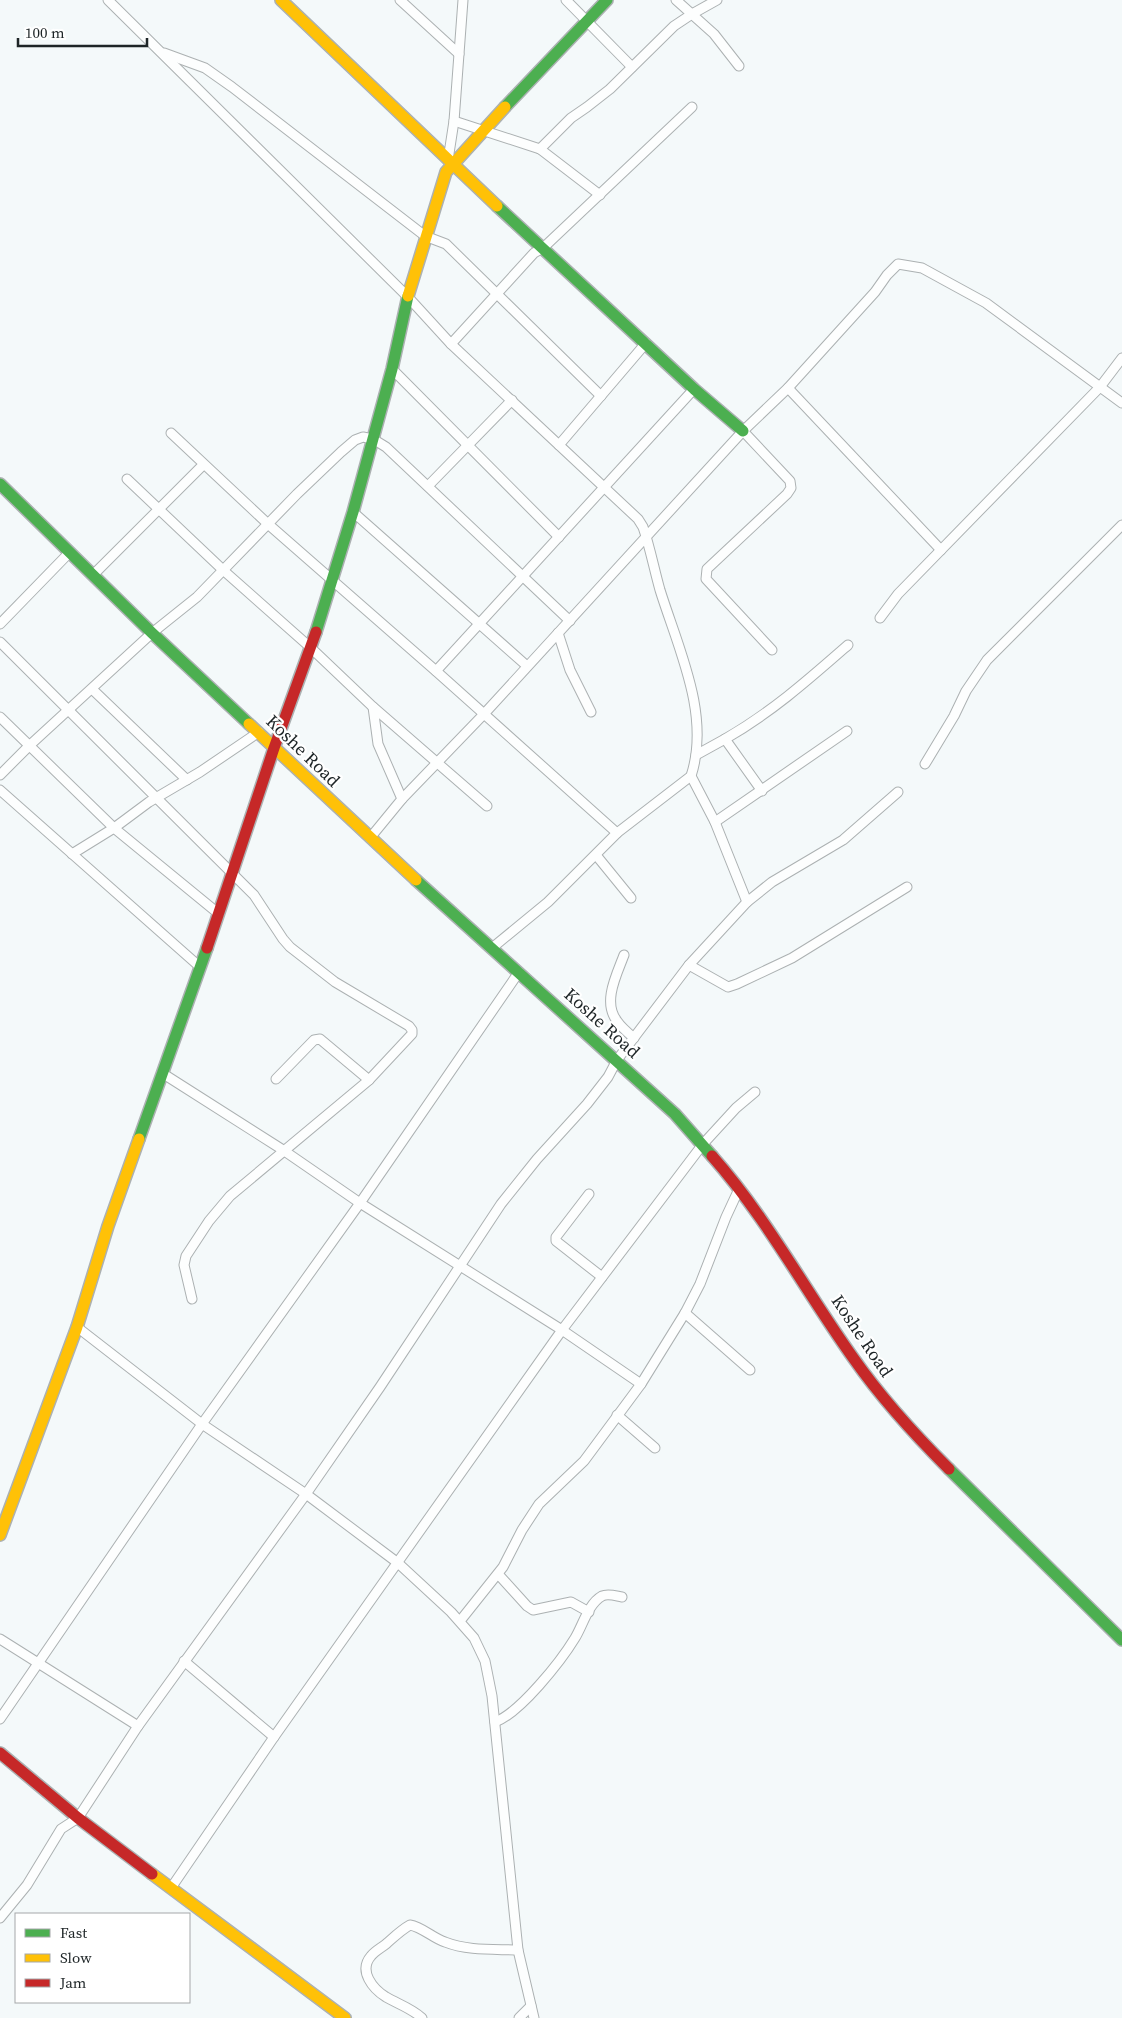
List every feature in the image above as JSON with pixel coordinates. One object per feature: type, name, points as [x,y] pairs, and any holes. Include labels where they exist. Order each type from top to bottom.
[{"type":"street","points":[[108,0],[408,297],[452,344],[638,519],[646,536],[690,684],[696,718],[696,755],[690,776],[618,833],[548,902],[492,948]]},
{"type":"street","points":[[281,0],[694,389],[743,431],[790,481],[791,488],[787,494],[707,570],[706,578],[772,650]]},
{"type":"street","points":[[400,0],[459,54]]},
{"type":"street","points":[[451,162],[463,0]]},
{"type":"street","points":[[566,0],[632,67]]},
{"type":"street","points":[[0,1535],[77,1327],[108,1226],[233,874],[274,748],[311,648],[353,512],[392,369],[408,297],[446,172],[451,162],[483,131],[607,0]]},
{"type":"street","points":[[676,0],[714,34],[739,66]]},
{"type":"street","points":[[540,149],[570,118],[596,100],[674,26],[717,0]]},
{"type":"street","points":[[160,52],[204,68],[232,87],[425,236],[446,244],[601,396]]},
{"type":"street","points":[[452,344],[534,253],[543,248],[692,106]]},
{"type":"street","points":[[454,120],[540,149],[600,194]]},
{"type":"street","points":[[370,838],[402,800],[570,621],[743,431],[788,388],[876,292],[887,275],[898,264],[922,268],[986,303],[1122,403]]},
{"type":"street","points":[[559,445],[646,343]]},
{"type":"street","points":[[880,618],[898,594],[1100,387],[1122,358]]},
{"type":"street","points":[[392,369],[558,537]]},
{"type":"street","points":[[788,388],[941,550]]},
{"type":"street","points":[[436,671],[694,389]]},
{"type":"street","points":[[428,486],[512,400]]},
{"type":"street","points":[[171,433],[268,524],[618,833]]},
{"type":"street","points":[[0,775],[152,633],[197,598],[341,452],[362,437],[373,439],[386,447],[570,621]]},
{"type":"street","points":[[93,574],[159,511],[203,465]]},
{"type":"street","points":[[127,479],[223,570],[487,806]]},
{"type":"street","name":"Koshe Road","points":[[0,484],[152,633],[370,838],[617,1060],[674,1114],[702,1144],[739,1189],[777,1241],[864,1373],[894,1411],[934,1454],[1122,1640]]},
{"type":"street","points":[[353,512],[527,666]]},
{"type":"street","points":[[925,764],[949,725],[966,691],[987,660],[1122,525]]},
{"type":"street","points":[[0,624],[69,553]]},
{"type":"street","points":[[558,633],[570,670],[591,712]]},
{"type":"street","points":[[0,642],[254,895],[282,939],[290,947],[335,982],[409,1026],[412,1030],[412,1034],[369,1080],[283,1150],[220,1207],[186,1256],[184,1265],[192,1298]]},
{"type":"street","points":[[696,755],[758,720],[787,698],[848,645]]},
{"type":"street","points":[[92,689],[187,780]]},
{"type":"street","points":[[373,706],[378,744],[402,800]]},
{"type":"street","points":[[0,717],[114,828],[219,914]]},
{"type":"street","points":[[72,854],[114,828],[155,798],[187,780],[259,732]]},
{"type":"street","points":[[715,822],[847,732]]},
{"type":"street","points":[[725,739],[762,791]]},
{"type":"street","points":[[690,776],[715,822],[746,902]]},
{"type":"street","points":[[0,790],[200,967]]},
{"type":"street","points":[[0,1918],[30,1881],[61,1829],[78,1818],[138,1726],[306,1494],[501,1204],[537,1159],[587,1104],[608,1077],[617,1060],[689,965],[746,902],[772,882],[843,840],[898,792]]},
{"type":"street","points":[[596,855],[631,898]]},
{"type":"street","points":[[689,965],[728,987],[737,984],[792,958],[907,887]]},
{"type":"street","points":[[624,955],[613,985],[611,997],[612,1010],[615,1020],[634,1038]]},
{"type":"street","points":[[0,1719],[202,1424],[360,1203],[519,972]]},
{"type":"street","points":[[276,1079],[314,1040],[320,1039],[369,1080]]},
{"type":"street","points":[[162,1073],[283,1150],[360,1203],[562,1330],[642,1384]]},
{"type":"street","points":[[171,1888],[274,1737],[562,1330],[702,1144],[736,1108],[755,1092]]},
{"type":"street","points":[[460,1621],[498,1574],[522,1530],[539,1504],[584,1461],[642,1384],[685,1313],[700,1284],[739,1189]]},
{"type":"street","points":[[589,1194],[556,1237],[556,1241],[602,1277]]},
{"type":"street","points":[[685,1313],[750,1370]]},
{"type":"street","points":[[77,1327],[202,1424],[306,1494],[398,1563],[460,1621],[474,1638],[485,1660],[495,1722],[518,1950],[534,2018]]},
{"type":"street","points":[[617,1415],[655,1448]]},
{"type":"street","points":[[498,1574],[527,1606],[534,1610],[571,1602],[589,1612]]},
{"type":"street","points":[[495,1722],[512,1712],[548,1674],[574,1640],[589,1612],[602,1597],[606,1595],[622,1597]]},
{"type":"street","points":[[0,1639],[138,1726]]},
{"type":"street","points":[[184,1661],[274,1737]]},
{"type":"street","points":[[0,1753],[78,1818],[345,2018]]},
{"type":"street","points":[[422,2018],[404,2005],[386,1997],[372,1986],[368,1978],[366,1966],[370,1957],[402,1929],[410,1925],[414,1926],[434,1938],[464,1949],[518,1950]]},
{"type":"street","points":[[519,2018],[531,2006]]},
{"type":"traffic: fast","points":[[505,107],[607,0]]},
{"type":"traffic: fast","points":[[497,206],[694,389],[743,431]]},
{"type":"traffic: fast","points":[[316,632],[353,512],[392,369],[408,296]]},
{"type":"traffic: fast","points":[[0,484],[152,633],[249,724]]},
{"type":"traffic: fast","points":[[416,880],[675,1114],[712,1156]]},
{"type":"traffic: fast","points":[[139,1139],[207,948]]},
{"type":"traffic: fast","points":[[949,1469],[1122,1640]]},
{"type":"traffic: slow","points":[[281,0],[497,206]]},
{"type":"traffic: slow","points":[[408,296],[446,172],[505,107]]},
{"type":"traffic: slow","points":[[249,724],[416,880]]},
{"type":"traffic: slow","points":[[0,1535],[77,1327],[108,1226],[139,1139]]},
{"type":"traffic: slow","points":[[152,1874],[345,2018]]},
{"type":"traffic: jam","points":[[207,948],[274,748],[316,632]]},
{"type":"traffic: jam","points":[[712,1156],[751,1204],[836,1334],[865,1374],[899,1416],[949,1469]]},
{"type":"traffic: jam","points":[[0,1753],[78,1818],[152,1874]]}]
